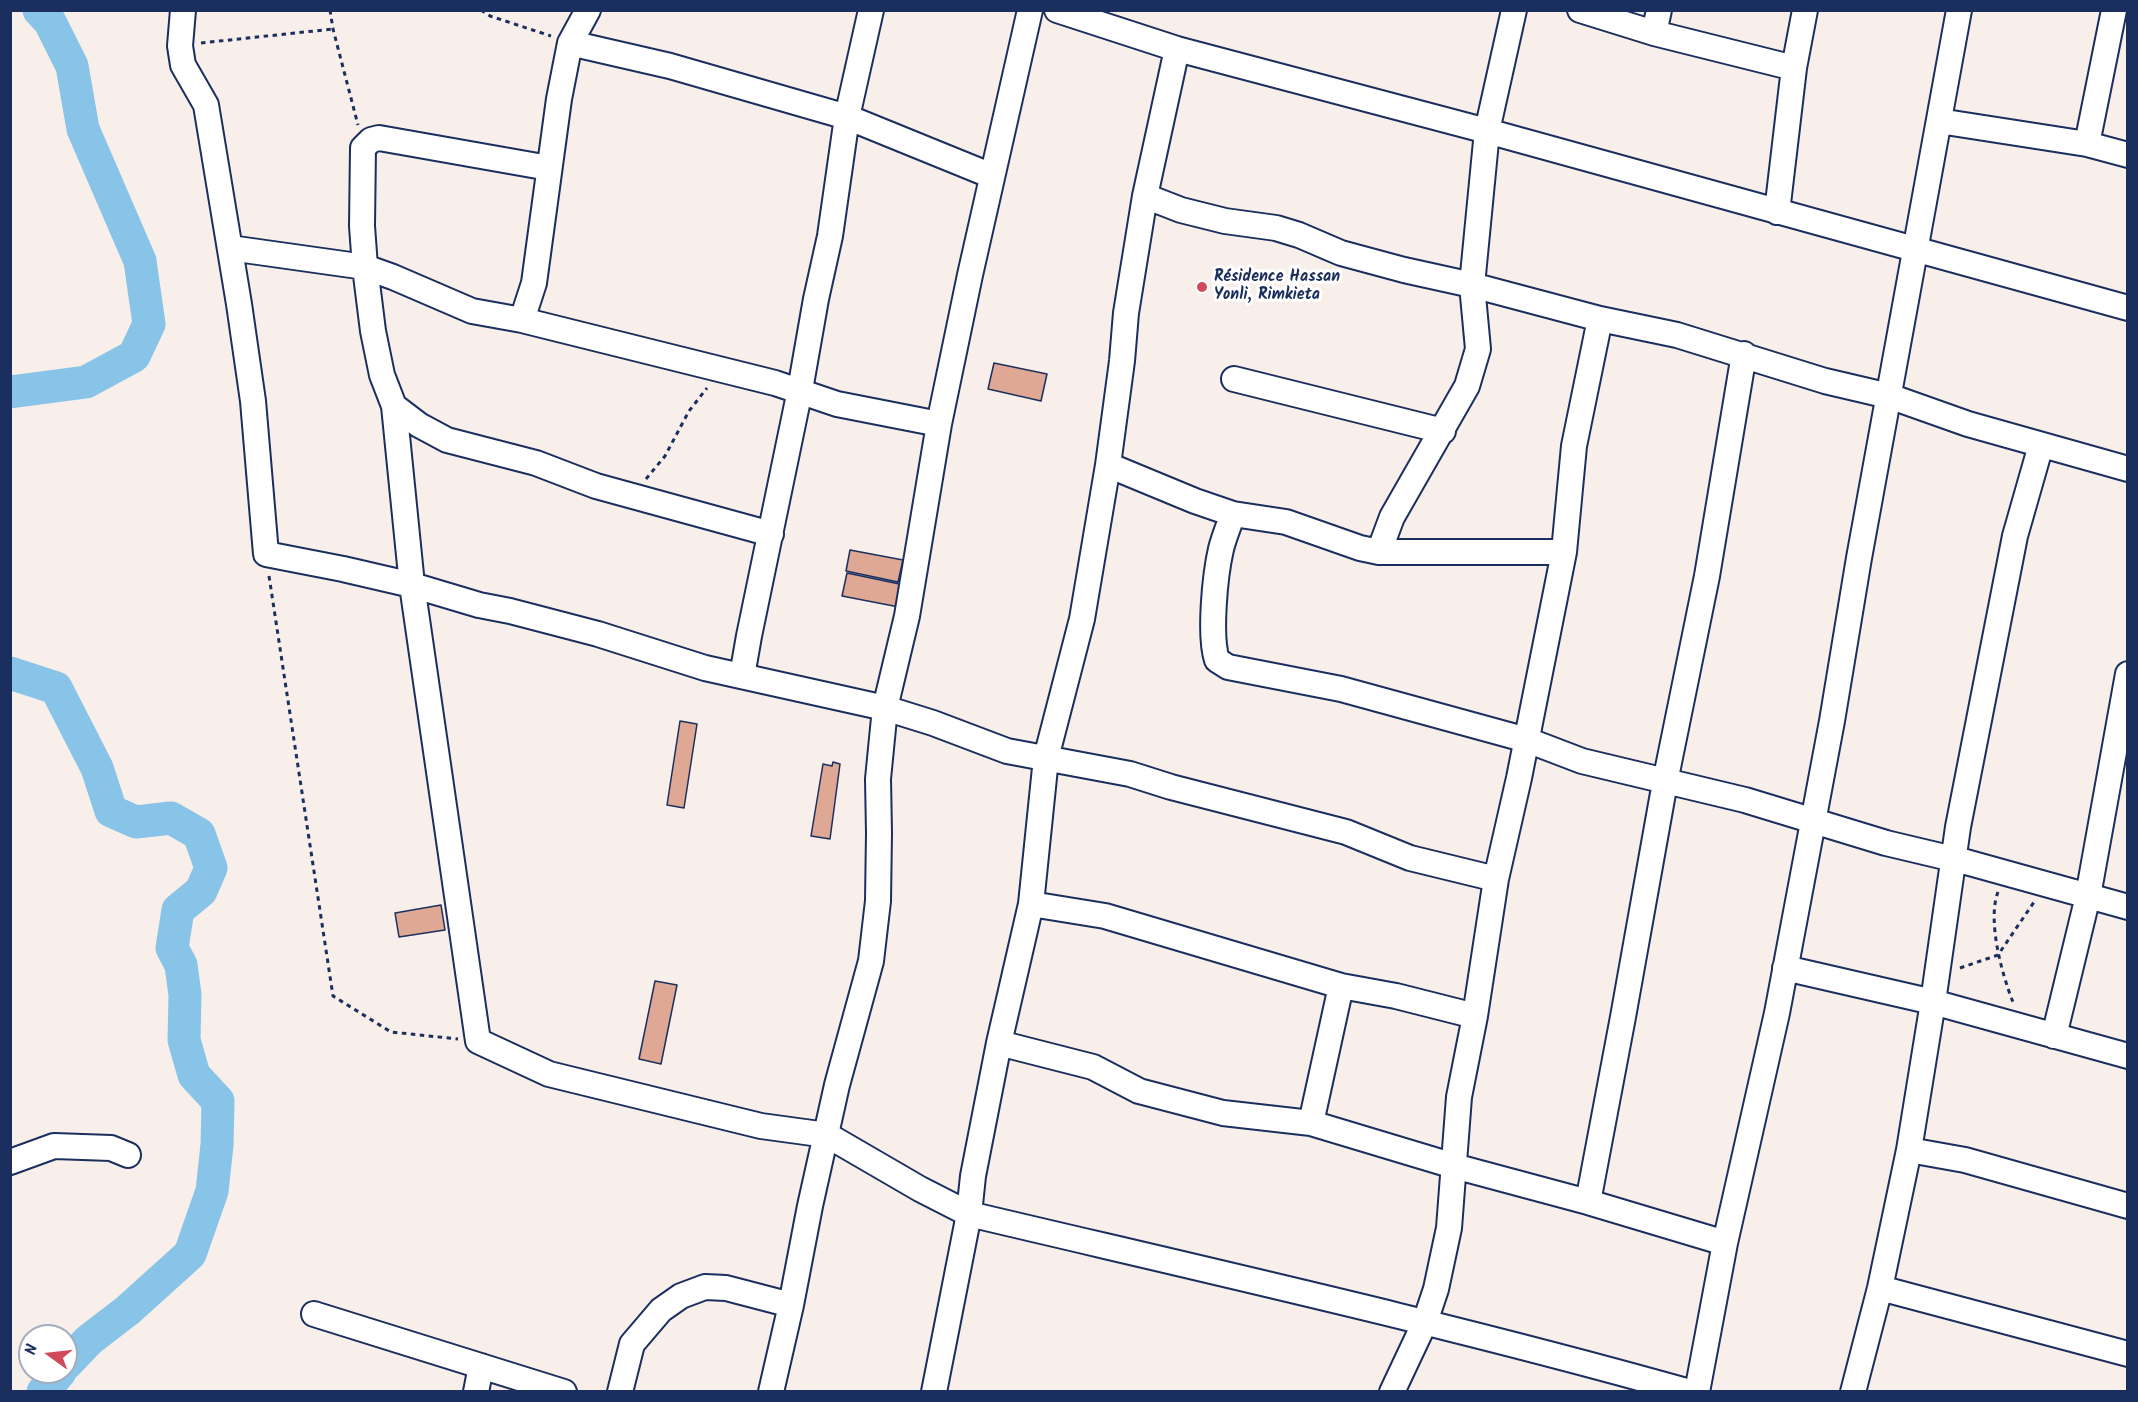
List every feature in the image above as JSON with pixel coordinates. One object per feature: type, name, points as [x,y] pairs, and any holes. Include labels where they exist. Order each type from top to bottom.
[{"type":"street","points":[[183,10],[180,46],[183,65],[206,105],[230,249],[252,400],[266,554],[343,568],[412,585],[479,605],[598,634],[705,668],[885,708],[933,723],[1007,751],[1130,774],[1171,787],[1346,832],[1410,858],[1496,879]]},
{"type":"street","points":[[522,320],[534,283],[549,168],[570,43],[588,10]]},
{"type":"street","points":[[742,676],[830,236],[847,117],[871,10]]},
{"type":"street","points":[[771,1392],[792,1305],[810,1206],[837,1085],[871,961],[878,901],[878,779],[885,708],[908,616],[939,424],[1030,10]]},
{"type":"street","points":[[1057,10],[1177,49],[1486,131],[2127,308]]},
{"type":"street","points":[[1379,552],[1392,517],[1467,386],[1478,350],[1472,285],[1486,131],[1514,10]]},
{"type":"street","points":[[1580,10],[1656,22],[1794,68]]},
{"type":"street","points":[[1777,212],[1794,68],[1805,10]]},
{"type":"street","points":[[1697,1392],[1725,1243],[1785,968],[1959,10]]},
{"type":"street","points":[[2087,144],[2114,10]]},
{"type":"street","points":[[570,43],[669,66],[847,117],[992,176]]},
{"type":"street","points":[[934,1392],[969,1214],[973,1176],[999,1043],[1031,904],[1046,758],[1082,619],[1108,465],[1126,313],[1145,196],[1177,49]]},
{"type":"street","points":[[1939,121],[2087,144],[2127,155]]},
{"type":"street","points":[[549,168],[379,138],[371,140],[363,148],[362,226],[365,267],[375,342],[382,375],[394,406],[412,585],[478,1041],[549,1074],[761,1126],[827,1135],[920,1189],[969,1214],[1375,1308],[1561,1355],[1690,1392]]},
{"type":"street","points":[[1145,196],[1181,210],[1226,221],[1276,228],[1341,253],[1404,270],[1472,285],[1600,319],[1677,335],[1825,381],[1889,396],[1968,424],[2127,469]]},
{"type":"street","points":[[230,249],[365,267],[472,311],[522,320],[722,370],[800,390],[837,404],[939,424]]},
{"type":"street","points":[[1392,1392],[1425,1322],[1436,1289],[1449,1228],[1459,1097],[1475,1016],[1496,879],[1527,740],[1564,552],[1574,446],[1600,319]]},
{"type":"street","points":[[1588,1202],[1665,782],[1707,576],[1744,354]]},
{"type":"street","points":[[1234,379],[1443,431]]},
{"type":"street","points":[[394,406],[419,425],[447,440],[536,463],[596,486],[771,534]]},
{"type":"street","points":[[1853,1392],[1880,1288],[1909,1150],[1958,827],[2015,536],[2041,445]]},
{"type":"street","points":[[1108,465],[1233,514],[1286,522],[1360,548],[1379,552],[1564,552]]},
{"type":"street","points":[[1233,514],[1221,549],[1215,593],[1213,650],[1217,660],[1228,667],[1341,688],[1527,740],[1582,761],[1745,800],[1886,843],[2127,907]]},
{"type":"street","points":[[2054,1036],[2088,896],[2127,674]]},
{"type":"street","points":[[1031,904],[1105,916],[1341,986],[1396,996],[1475,1016]]},
{"type":"street","points":[[1785,968],[1933,1002],[2127,1056]]},
{"type":"street","points":[[1311,1123],[1341,986]]},
{"type":"street","points":[[999,1043],[1093,1067],[1139,1090],[1223,1113],[1311,1123],[1725,1243]]},
{"type":"street","points":[[10,1162],[54,1146],[111,1148],[128,1155]]},
{"type":"street","points":[[1909,1150],[1965,1160],[2127,1206]]},
{"type":"street","points":[[620,1392],[632,1344],[661,1310],[681,1296],[705,1287],[726,1288],[792,1305]]},
{"type":"street","points":[[1880,1288],[2127,1354]]},
{"type":"street","points":[[314,1314],[564,1392]]},
{"type":"street","points":[[476,1392],[481,1366]]},
{"type":"path","points":[[330,10],[363,148]]},
{"type":"path","points":[[482,10],[490,16],[570,43]]},
{"type":"path","points":[[180,46],[333,29]]},
{"type":"path","points":[[631,496],[665,456],[689,411],[722,370]]},
{"type":"path","points":[[266,554],[333,996],[391,1032],[478,1041]]},
{"type":"path","points":[[2005,873],[1994,901],[1998,955],[2022,1027]]},
{"type":"path","points":[[1937,976],[1998,955],[2045,886]]},
{"type":"building","points":[[994,363],[1047,374],[1041,401],[988,389]]},
{"type":"building","points":[[850,550],[903,560],[898,582],[846,571]]},
{"type":"building","points":[[847,573],[909,586],[904,608],[842,596]]},
{"type":"building","points":[[680,721],[697,724],[684,808],[667,805]]},
{"type":"building","points":[[833,762],[840,764],[830,839],[811,836],[823,764],[832,766]]},
{"type":"building","points":[[441,905],[445,930],[399,937],[395,913]]},
{"type":"building","points":[[655,981],[677,985],[661,1064],[639,1059]]},
{"type":"waterway","points":[[10,392],[86,382],[134,356],[149,324],[140,261],[83,129],[72,66],[50,22],[39,10]]},
{"type":"waterway","points":[[10,673],[56,688],[97,768],[111,811],[136,822],[171,818],[199,834],[211,868],[201,891],[178,910],[172,948],[181,965],[185,995],[184,1040],[194,1075],[218,1101],[217,1145],[212,1191],[190,1254],[78,1351]]},
{"type":"waterway","points":[[43,1392],[50,1384]]},
{"type":"place","name":"Résidence Hassan Yonli, Rimkieta","points":[[1202,287]]}]
